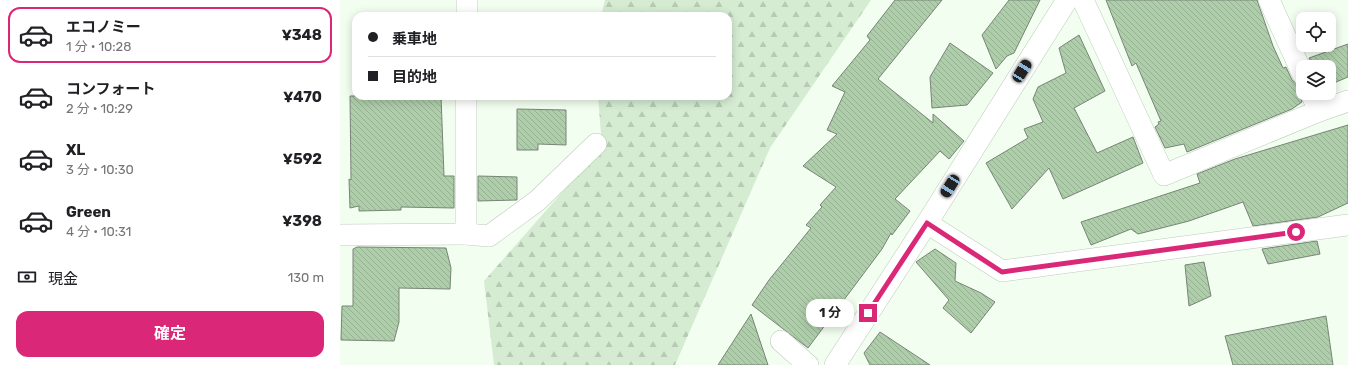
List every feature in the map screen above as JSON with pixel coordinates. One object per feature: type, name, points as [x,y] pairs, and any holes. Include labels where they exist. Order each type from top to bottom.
[{"type":"street","points":[[467,0],[467,12]]},
{"type":"street","points":[[835,365],[927,223],[1067,0]]},
{"type":"street","points":[[1083,0],[1164,175],[1315,102],[1348,101]]},
{"type":"street","points":[[1269,0],[1296,60]]},
{"type":"street","points":[[466,100],[466,234]]},
{"type":"street","points":[[340,235],[466,234],[489,236],[537,201],[596,144]]},
{"type":"street","points":[[927,223],[1002,272],[1348,225]]},
{"type":"street","points":[[781,341],[808,365]]},
{"type":"green space","points":[[605,0],[871,0],[770,148],[675,365],[494,365],[484,281],[602,147],[598,100],[732,100],[732,12],[602,12]]},
{"type":"building","points":[[895,0],[942,0],[878,79],[933,123],[933,114],[964,141],[949,159],[940,151],[895,199],[910,211],[892,235],[891,233],[882,249],[808,348],[752,305],[769,280],[811,228],[806,225],[822,207],[820,205],[836,187],[803,166],[837,134],[827,130],[845,92],[832,86],[870,40],[867,36]]},
{"type":"building","points":[[1009,0],[1040,0],[1014,53],[1007,56],[996,69],[982,35]]},
{"type":"building","points":[[1106,0],[1257,0],[1273,46],[1283,68],[1286,67],[1292,80],[1296,83],[1296,100],[1301,100],[1302,102],[1292,109],[1187,152],[1184,144],[1165,148],[1155,127],[1159,124],[1158,122],[1161,121],[1136,63],[1132,66]]},
{"type":"building","points":[[1079,35],[1105,91],[1074,108],[1097,153],[1133,137],[1143,163],[1063,199],[1049,168],[1012,209],[986,163],[1028,138],[1024,129],[1043,122],[1033,99],[1038,87],[1066,73],[1059,48]]},
{"type":"building","points":[[950,43],[993,73],[967,105],[932,108],[930,77]]},
{"type":"building","points":[[1348,44],[1348,77],[1336,82],[1336,60],[1310,60],[1309,58],[1326,52],[1336,52],[1336,48]]},
{"type":"building","points":[[350,96],[352,96],[352,100],[441,100],[444,176],[454,176],[454,208],[401,207],[401,210],[359,211],[359,206],[350,208],[349,179],[351,180]]},
{"type":"building","points":[[517,109],[566,110],[566,145],[538,144],[538,150],[517,150]]},
{"type":"building","points":[[1348,125],[1348,203],[1318,217],[1253,226],[1243,202],[1189,221],[1138,234],[1131,229],[1091,245],[1081,222],[1200,183],[1197,174],[1235,159]]},
{"type":"building","points":[[478,176],[517,177],[517,200],[478,201]]},
{"type":"building","points":[[1317,241],[1320,254],[1268,264],[1262,249]]},
{"type":"building","points":[[357,247],[446,248],[451,268],[450,289],[399,288],[399,322],[394,341],[341,340],[342,306],[353,306],[353,249]]},
{"type":"building","points":[[935,249],[956,263],[955,281],[981,293],[995,302],[971,333],[943,308],[949,300],[916,262]]},
{"type":"building","points":[[1204,262],[1211,296],[1189,306],[1185,265]]},
{"type":"building","points":[[751,314],[768,365],[718,365]]},
{"type":"building","points":[[1326,316],[1333,365],[1233,365],[1225,336]]},
{"type":"building","points":[[880,332],[930,365],[870,365],[864,353]]},
{"type":"route","points":[[868,313],[927,223],[1002,272],[1296,232]]}]
